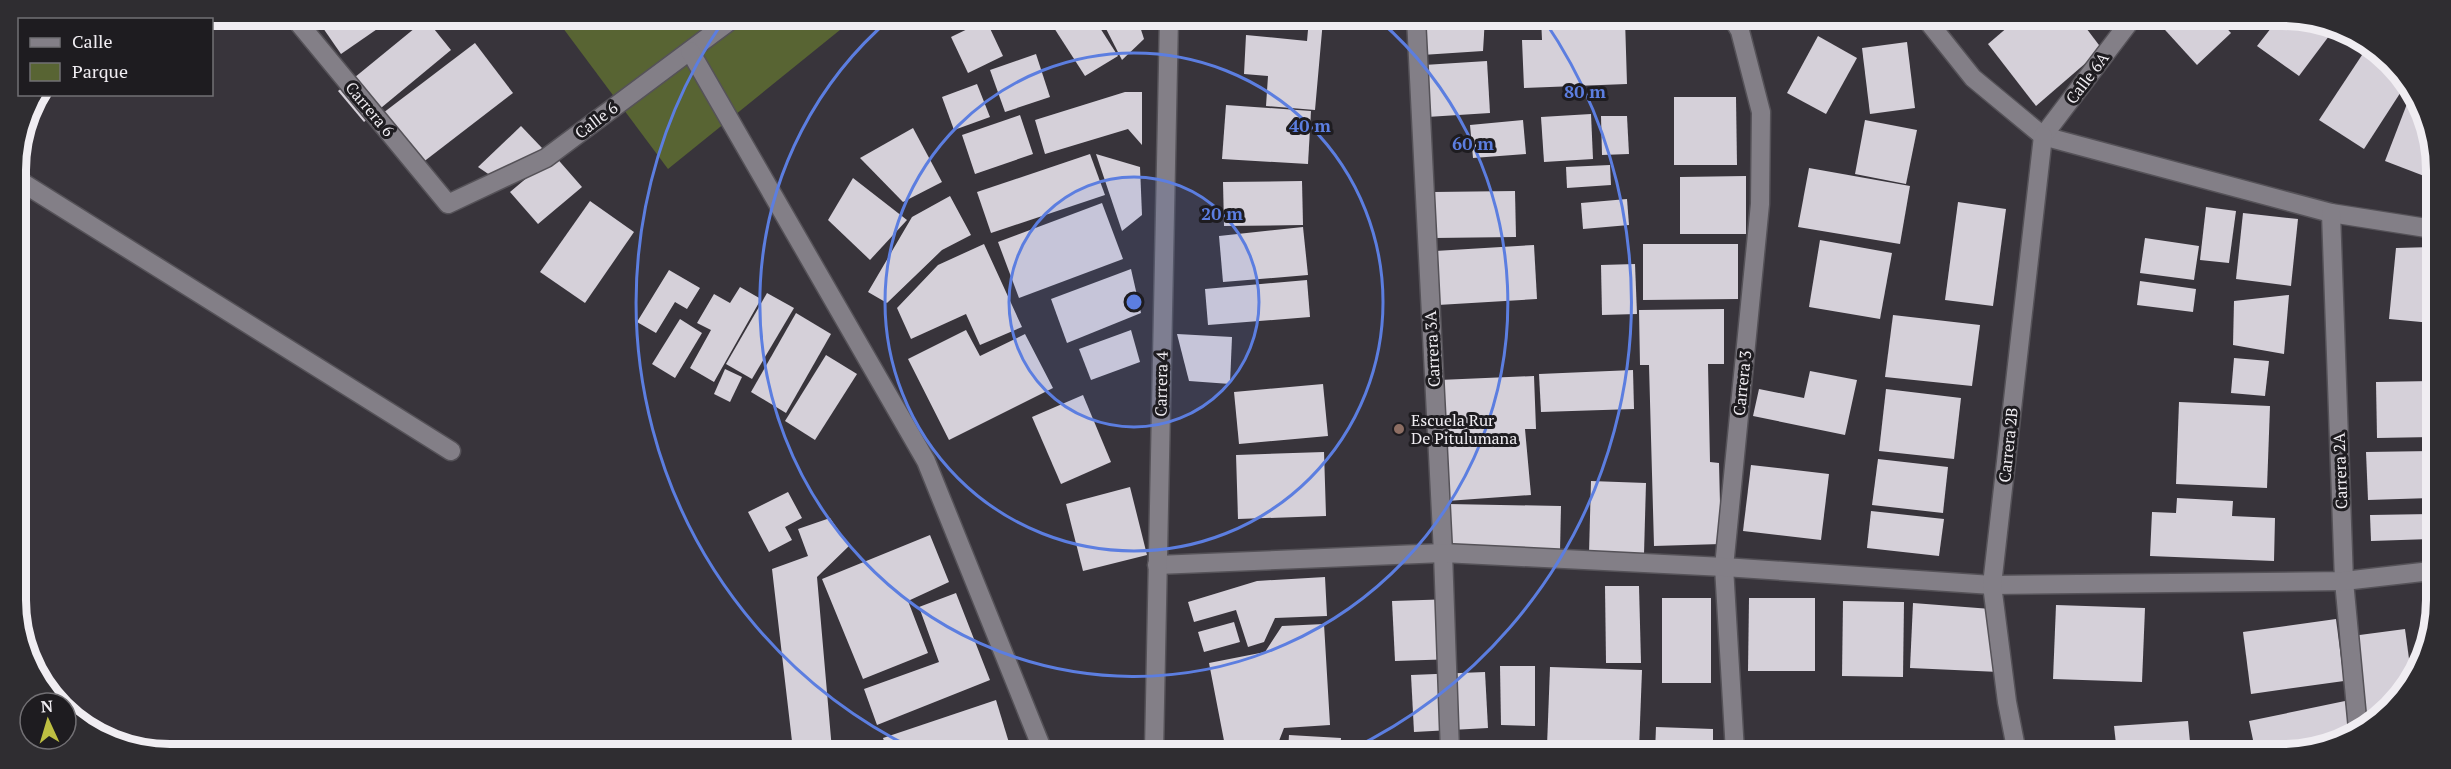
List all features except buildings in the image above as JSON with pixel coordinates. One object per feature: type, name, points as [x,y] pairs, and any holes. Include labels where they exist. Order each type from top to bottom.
[{"type":"street","name":"Carrera 6","points":[[301,26],[448,204]]},
{"type":"street","name":"Calle 6","points":[[448,204],[546,158],[723,26]]},
{"type":"street","name":"Carrera 4","points":[[1154,744],[1169,26]]},
{"type":"street","name":"Carrera 3A","points":[[1416,26],[1443,553],[1450,743]]},
{"type":"street","name":"Carrera 3","points":[[1734,743],[1724,567],[1760,204],[1761,112],[1737,26]]},
{"type":"street","points":[[1932,26],[1973,78],[2043,136],[2331,213],[2426,228]]},
{"type":"street","name":"Calle 6A","points":[[2043,136],[2126,26]]},
{"type":"street","points":[[690,51],[926,461],[1040,744]]},
{"type":"street","name":"Carrera 2B","points":[[2015,743],[2007,702],[1992,585],[2043,136]]},
{"type":"street","points":[[26,185],[451,451]]},
{"type":"street","name":"Carrera 2A","points":[[2331,213],[2344,581],[2357,722]]},
{"type":"street","points":[[1157,565],[1443,553],[1724,567],[1992,585],[2344,581],[2426,572]]},
{"type":"green space","points":[[561,26],[845,26],[668,169]]},
{"type":"place","name":"Escuela Rur De Pitulumana","points":[[1399,429]]}]
